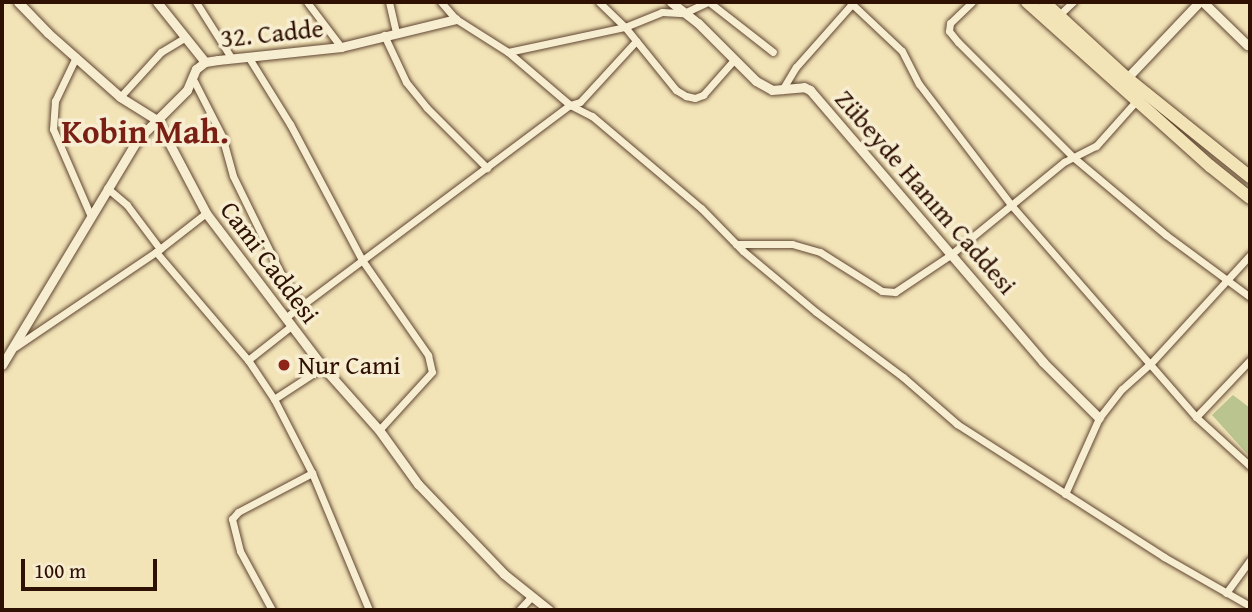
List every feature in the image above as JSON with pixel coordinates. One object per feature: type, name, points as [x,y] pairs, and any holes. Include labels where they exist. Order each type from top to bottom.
[{"type":"highway","points":[[1027,2],[1250,198]]},
{"type":"highway","points":[[1044,2],[1127,78],[1250,176]]},
{"type":"street","points":[[18,2],[120,97],[157,120]]},
{"type":"street","points":[[157,2],[205,62]]},
{"type":"street","points":[[196,2],[232,59]]},
{"type":"street","points":[[307,2],[341,47]]},
{"type":"street","points":[[389,2],[396,33]]},
{"type":"street","points":[[441,2],[456,19],[508,52],[570,105],[593,116],[701,208],[736,244],[816,312],[903,377],[957,425],[1250,606]]},
{"type":"street","points":[[599,2],[625,27],[676,90],[695,98],[703,95],[733,61]]},
{"type":"street","name":"Zübeyde Hanım Caddesi","points":[[671,2],[756,81],[772,90],[804,87],[810,90],[1043,362],[1100,418]]},
{"type":"street","points":[[508,52],[625,27],[662,12],[684,13],[709,2],[773,52]]},
{"type":"street","points":[[972,2],[950,23],[949,31],[1073,157],[1166,235],[1250,297]]},
{"type":"street","points":[[1059,15],[1073,2]]},
{"type":"street","points":[[1127,78],[1201,2],[1247,45]]},
{"type":"street","points":[[782,90],[796,67],[851,3],[902,51],[919,84],[1012,206],[1196,417],[1250,466]]},
{"type":"street","name":"32. Cadde","points":[[2,365],[90,214],[138,139],[194,81],[196,69],[205,62],[341,47],[456,19]]},
{"type":"street","points":[[384,35],[406,82],[426,108],[487,168]]},
{"type":"street","points":[[120,97],[160,52],[186,37]]},
{"type":"street","points":[[248,360],[288,322],[301,305],[570,105],[580,102],[636,41]]},
{"type":"street","points":[[76,57],[55,101],[54,129],[90,214]]},
{"type":"street","points":[[249,58],[290,124],[362,260],[428,355],[432,372],[379,430]]},
{"type":"street","points":[[194,81],[222,136],[233,176],[280,272],[301,305]]},
{"type":"street","points":[[736,244],[792,244],[820,252],[882,290],[895,292],[952,253],[1073,157],[1096,146],[1137,100]]},
{"type":"street","name":"Cami Caddesi","points":[[157,120],[206,212],[323,367],[379,430],[418,484],[530,598],[549,610]]},
{"type":"street","points":[[107,188],[127,205],[158,251],[248,360],[274,399],[312,473],[369,610]]},
{"type":"street","points":[[12,349],[158,251],[206,212]]},
{"type":"street","points":[[1066,494],[1100,418],[1122,389],[1151,363],[1250,255]]},
{"type":"street","points":[[1196,417],[1250,360]]},
{"type":"street","points":[[274,399],[323,367]]},
{"type":"street","points":[[272,610],[240,551],[232,519],[238,512],[312,473]]},
{"type":"street","points":[[1226,593],[1250,560]]},
{"type":"street","points":[[519,610],[530,598]]},
{"type":"green space","points":[[1233,395],[1250,408],[1250,457],[1212,415]]},
{"type":"place","name":"Nur Cami","points":[[284,365]]},
{"type":"district","name":"Kobin Mah.","points":[[145,132]]}]
